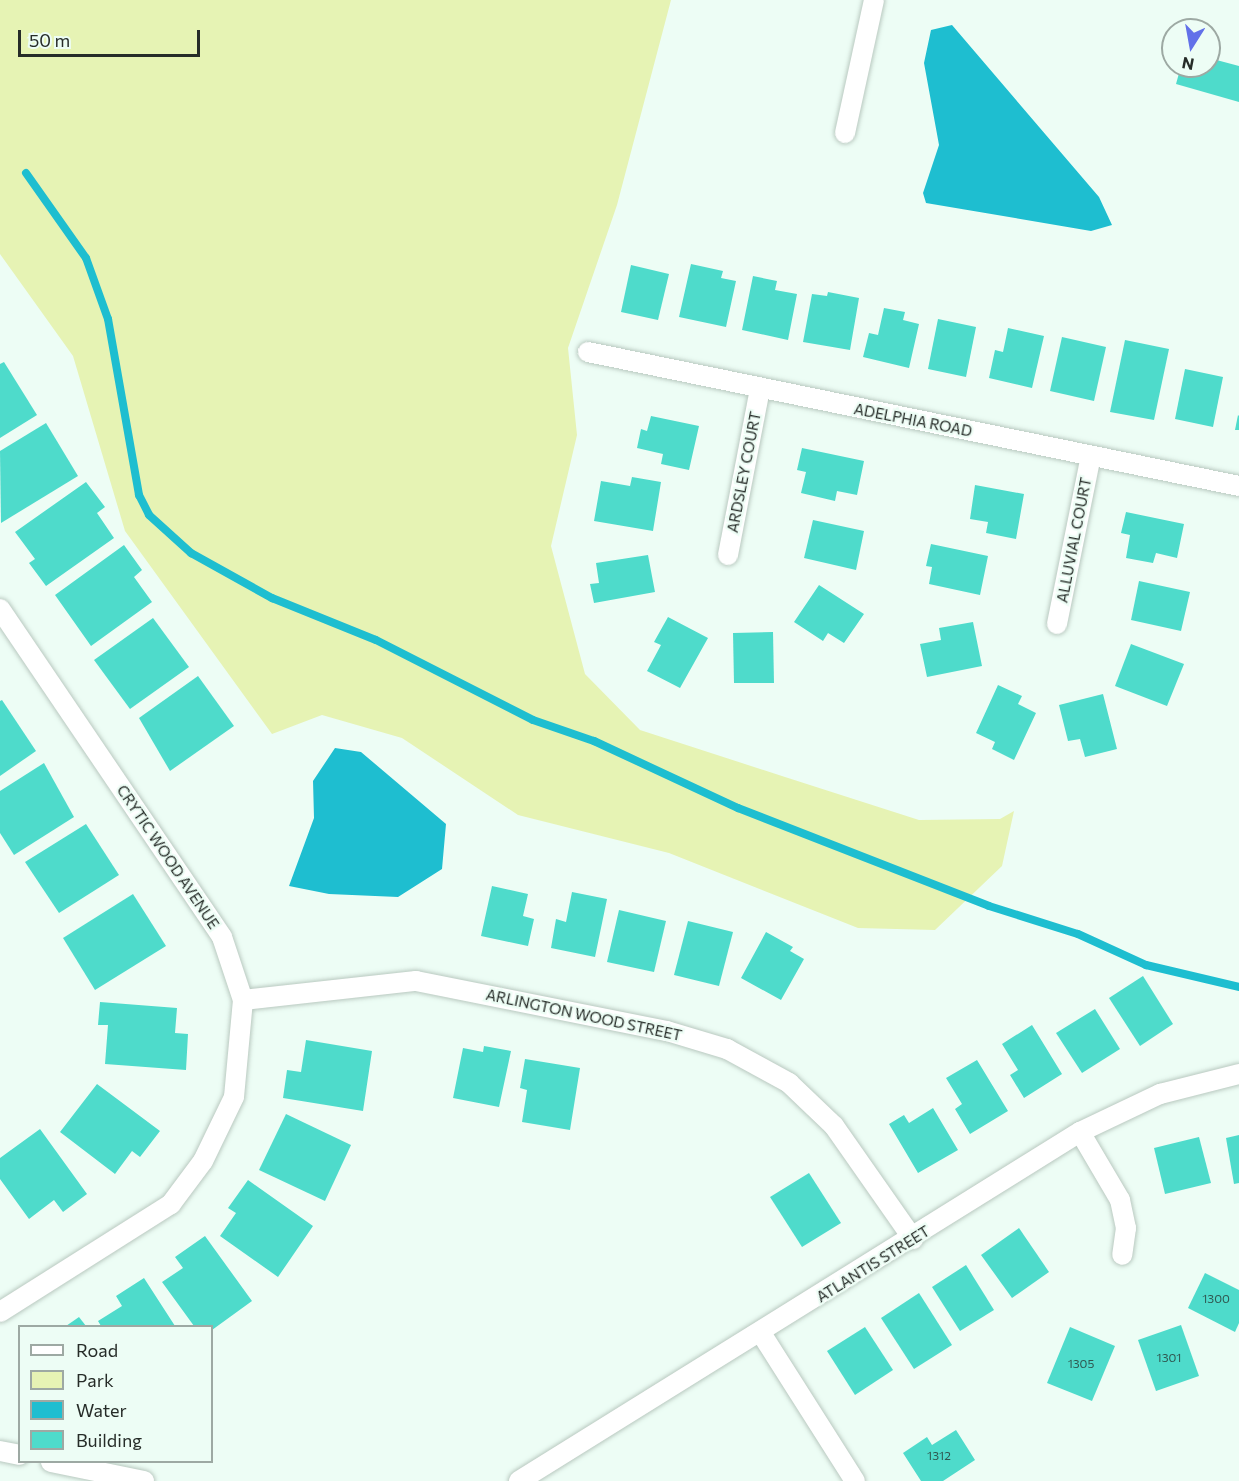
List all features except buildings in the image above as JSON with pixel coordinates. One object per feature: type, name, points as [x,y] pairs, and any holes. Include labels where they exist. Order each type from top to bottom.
[{"type":"street","points":[[845,134],[874,0]]},
{"type":"street","name":"ADELPHIA ROAD","points":[[588,352],[1239,486]]},
{"type":"street","name":"ARDSLEY COURT","points":[[728,555],[760,389]]},
{"type":"street","name":"ALLUVIAL COURT","points":[[1057,624],[1091,456]]},
{"type":"street","name":"CRYTIC WOOD AVENUE","points":[[0,609],[222,937],[243,1000],[234,1097],[202,1161],[171,1203],[0,1312]]},
{"type":"street","name":"ARLINGTON WOOD STREET","points":[[243,1000],[416,981],[667,1030],[727,1049],[789,1083],[834,1126],[913,1239]]},
{"type":"street","name":"ATLANTIS STREET","points":[[519,1481],[913,1239],[1080,1132],[1160,1094],[1239,1074]]},
{"type":"street","points":[[1080,1132],[1120,1200],[1126,1228],[1122,1255]]},
{"type":"street","points":[[761,1333],[855,1481]]},
{"type":"street","points":[[0,1451],[18,1455]]},
{"type":"street","points":[[60,1463],[144,1481]]},
{"type":"green space","points":[[0,0],[671,0],[617,205],[568,348],[577,435],[551,546],[585,674],[640,730],[919,820],[1000,819],[1014,811],[1002,866],[935,930],[858,928],[669,853],[518,815],[402,738],[322,715],[272,734],[125,531],[73,356],[0,254]]},
{"type":"water","points":[[952,25],[1099,197],[1112,225],[1091,231],[926,203],[923,193],[939,145],[924,63],[931,30]]},
{"type":"water","points":[[335,748],[361,752],[446,824],[442,869],[398,897],[329,894],[289,886],[314,818],[313,781]]},
{"type":"waterway","points":[[26,173],[86,258],[108,319],[139,495],[149,515],[191,553],[272,598],[376,640],[533,720],[594,741],[738,808],[989,906],[1078,934],[1146,965],[1239,987]]}]
